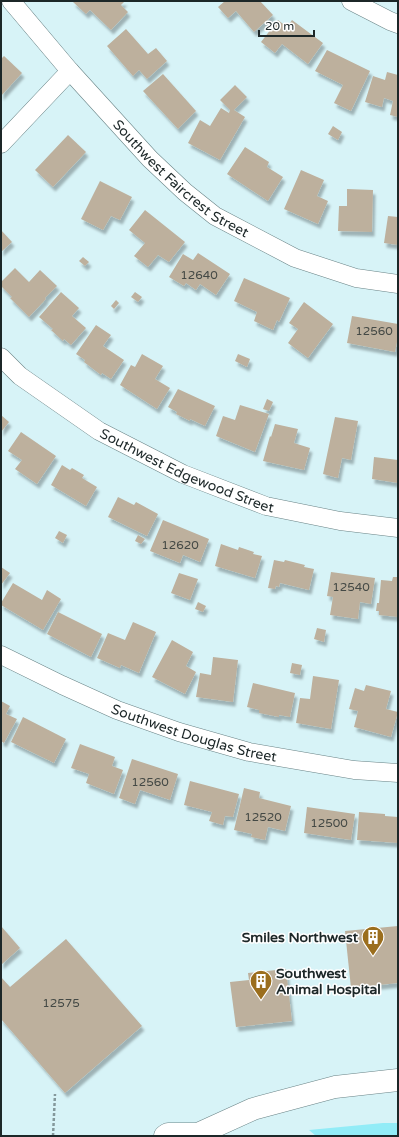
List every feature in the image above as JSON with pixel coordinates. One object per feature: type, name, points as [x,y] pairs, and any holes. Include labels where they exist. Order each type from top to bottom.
[{"type":"main road","points":[[165,1136],[168,1134],[198,1135],[253,1109],[335,1087],[398,1080]]},
{"type":"street","name":"Southwest Faircrest Street","points":[[11,1],[70,71],[150,159],[185,192],[215,216],[295,258],[356,278],[398,284]]},
{"type":"street","points":[[351,1],[398,24]]},
{"type":"street","points":[[1,144],[70,71]]},
{"type":"street","name":"Southwest Edgewood Street","points":[[1,357],[20,376],[99,431],[183,474],[266,506],[340,521],[398,528]]},
{"type":"street","name":"Southwest Douglas Street","points":[[1,655],[117,710],[179,732],[249,752],[354,770],[398,772]]},
{"type":"path","points":[[52,1136],[55,1094]]},
{"type":"shaded area","points":[[398,1123],[398,1136],[316,1136],[309,1130]]},
{"type":"building","points":[[125,1],[121,5],[128,12],[111,30],[90,10],[86,14],[73,2]]},
{"type":"building","points":[[225,1],[260,1],[273,15],[254,32],[236,11],[228,18],[218,7]]},
{"type":"building","points":[[278,20],[287,27],[292,20],[323,43],[308,64],[282,44],[275,53],[261,42]]},
{"type":"building","points":[[126,29],[148,54],[156,48],[167,61],[147,79],[139,70],[133,76],[107,46]]},
{"type":"building","points":[[327,50],[370,71],[351,111],[334,103],[343,85],[315,71]]},
{"type":"building","points":[[4,56],[22,73],[1,96],[1,59]]},
{"type":"building","points":[[387,72],[398,75],[398,117],[390,115],[393,101],[384,98],[382,107],[365,102],[373,76],[385,80]]},
{"type":"building","points":[[163,74],[196,111],[178,129],[143,91]]},
{"type":"building","points":[[235,85],[247,97],[234,110],[245,117],[220,160],[188,143],[200,120],[210,126],[221,108],[229,113],[230,110],[220,100]]},
{"type":"building","points":[[333,126],[342,132],[338,140],[328,134]]},
{"type":"building","points":[[68,135],[86,152],[53,187],[35,170]]},
{"type":"building","points":[[245,147],[269,162],[267,167],[283,177],[268,201],[227,174]]},
{"type":"building","points":[[301,170],[324,180],[317,196],[328,201],[318,224],[284,209]]},
{"type":"building","points":[[100,181],[132,197],[120,220],[111,216],[103,230],[81,219]]},
{"type":"building","points":[[347,189],[373,190],[372,232],[338,231],[339,206],[347,206]]},
{"type":"building","points":[[145,210],[185,242],[169,262],[158,255],[148,267],[134,256],[145,243],[129,230]]},
{"type":"building","points":[[388,216],[398,217],[398,245],[384,243]]},
{"type":"building","points":[[1,230],[12,242],[1,252]]},
{"type":"building","points":[[198,253],[230,274],[216,295],[200,284],[196,290],[186,283],[184,286],[169,277],[183,254],[193,260]]},
{"type":"building","points":[[83,257],[89,262],[85,266],[79,261]]},
{"type":"building","points":[[15,268],[29,282],[40,270],[57,286],[29,317],[10,298],[12,297],[1,286],[1,282]]},
{"type":"building","points":[[244,278],[290,298],[279,322],[277,320],[273,330],[254,321],[257,312],[234,301]]},
{"type":"building","points":[[61,292],[79,308],[72,316],[86,328],[71,345],[64,339],[63,341],[51,330],[53,329],[39,317]]},
{"type":"building","points":[[135,292],[142,297],[138,302],[131,297]]},
{"type":"building","points":[[116,300],[119,303],[114,309],[111,306]]},
{"type":"building","points":[[304,302],[333,324],[308,358],[288,343],[298,329],[289,323]]},
{"type":"building","points":[[352,316],[398,324],[398,337],[395,352],[347,343]]},
{"type":"building","points":[[96,325],[111,335],[103,346],[124,360],[111,379],[102,373],[101,375],[76,354]]},
{"type":"building","points":[[142,354],[163,366],[155,379],[170,388],[157,409],[120,385],[131,365],[135,367]]},
{"type":"building","points":[[238,354],[250,359],[247,367],[235,361]]},
{"type":"building","points":[[178,389],[215,406],[205,426],[176,414],[177,412],[168,407]]},
{"type":"building","points":[[267,399],[273,402],[269,411],[263,409]]},
{"type":"building","points":[[240,405],[269,414],[255,452],[216,436],[223,416],[235,420]]},
{"type":"building","points":[[1,415],[9,422],[1,432]]},
{"type":"building","points":[[335,417],[358,421],[351,460],[342,458],[338,478],[323,474]]},
{"type":"building","points":[[275,424],[298,429],[294,443],[310,448],[304,470],[263,461]]},
{"type":"building","points":[[21,432],[56,456],[37,484],[15,469],[22,460],[8,451]]},
{"type":"building","points":[[374,457],[398,460],[398,483],[372,479]]},
{"type":"building","points":[[62,465],[70,470],[72,468],[84,475],[82,478],[97,487],[86,506],[51,485]]},
{"type":"building","points":[[118,497],[134,505],[136,502],[158,514],[147,536],[108,517]]},
{"type":"building","points":[[163,520],[209,539],[200,562],[183,555],[180,563],[150,551]]},
{"type":"building","points":[[59,531],[67,535],[63,543],[55,538]]},
{"type":"building","points":[[138,535],[145,539],[141,544],[135,541]]},
{"type":"building","points":[[221,544],[238,550],[239,547],[254,552],[253,554],[262,556],[255,578],[215,566]]},
{"type":"building","points":[[274,560],[284,562],[285,560],[314,569],[309,590],[280,583],[279,587],[276,586],[275,589],[268,588]]},
{"type":"building","points":[[1,567],[10,573],[1,585]]},
{"type":"building","points":[[331,572],[375,578],[371,604],[360,602],[358,619],[330,615],[333,597],[327,596]]},
{"type":"building","points":[[179,573],[198,579],[190,600],[171,593]]},
{"type":"building","points":[[393,577],[398,577],[398,617],[379,615],[379,611],[376,611],[377,603],[379,603],[381,580],[392,581]]},
{"type":"building","points":[[13,583],[42,600],[47,590],[61,599],[43,630],[1,605]]},
{"type":"building","points":[[198,602],[206,606],[203,612],[195,609]]},
{"type":"building","points":[[58,612],[102,634],[91,657],[47,634]]},
{"type":"building","points":[[133,622],[156,632],[139,673],[121,665],[120,668],[97,658],[108,633],[125,640]]},
{"type":"building","points":[[317,628],[326,630],[324,642],[314,639]]},
{"type":"building","points":[[172,640],[193,652],[186,666],[196,672],[185,694],[152,677]]},
{"type":"building","points":[[213,657],[238,660],[233,702],[196,697],[200,673],[211,675]]},
{"type":"building","points":[[292,663],[302,665],[300,675],[290,673]]},
{"type":"building","points":[[313,676],[339,680],[331,729],[296,723],[300,698],[310,699]]},
{"type":"building","points":[[253,683],[295,693],[290,717],[279,715],[279,717],[259,713],[259,710],[247,707]]},
{"type":"building","points":[[366,685],[391,691],[386,709],[398,712],[391,737],[354,727],[358,711],[349,709],[355,688],[364,691]]},
{"type":"building","points":[[1,701],[10,706],[6,714],[17,719],[4,743],[1,741]]},
{"type":"building","points":[[23,717],[66,739],[54,763],[11,742]]},
{"type":"building","points":[[80,744],[115,757],[112,766],[123,770],[114,794],[86,783],[89,774],[71,768]]},
{"type":"building","points":[[132,759],[178,774],[170,800],[140,790],[135,804],[119,798]]},
{"type":"building","points":[[190,781],[239,794],[233,817],[225,816],[223,825],[209,821],[212,812],[184,805]]},
{"type":"building","points":[[244,788],[260,792],[259,798],[291,806],[285,831],[268,827],[265,840],[251,837],[252,834],[234,830]]},
{"type":"building","points":[[307,807],[355,814],[351,840],[304,833]]},
{"type":"building","points":[[359,812],[385,814],[385,816],[398,817],[398,843],[357,840]]},
{"type":"building","points":[[1,926],[20,948],[1,965]]},
{"type":"building","name":"Smiles Northwest","points":[[398,926],[398,983],[351,988],[345,931]]},
{"type":"building","points":[[66,939],[142,1026],[65,1093],[1,1019],[1,977],[10,987]]},
{"type":"building","name":"Southwest Animal Hospital","points":[[286,969],[292,1021],[236,1027],[230,982],[249,980],[248,973]]},
{"type":"place","name":"Smiles Northwest","points":[[373,956]]},
{"type":"place","name":"Southwest Animal Hospital","points":[[261,1000]]}]
